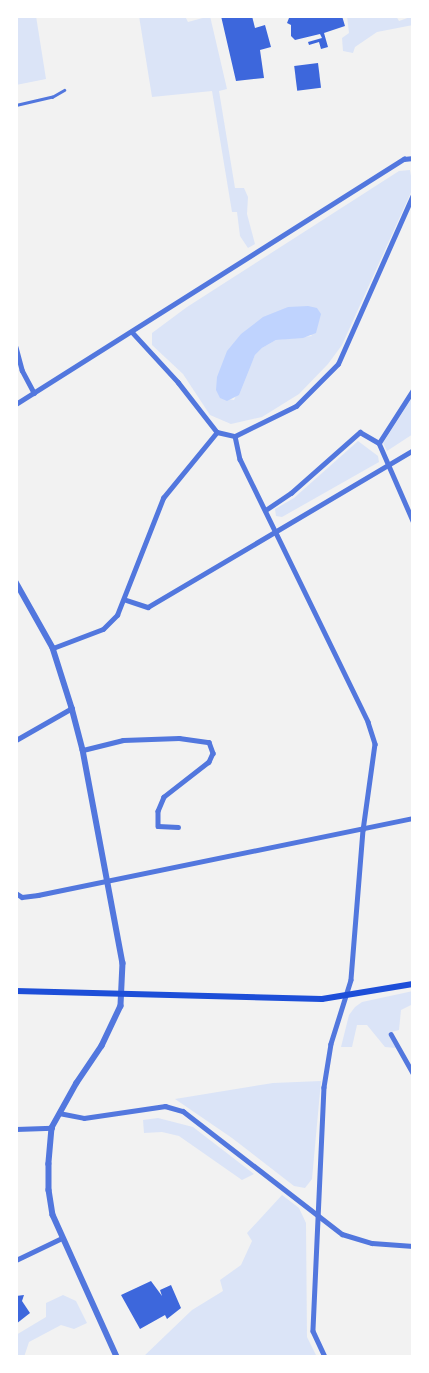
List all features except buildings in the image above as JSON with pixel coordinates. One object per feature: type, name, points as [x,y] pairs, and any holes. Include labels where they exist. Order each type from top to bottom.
[{"type":"main road","points":[[16,991],[256,1000],[345,996],[413,984]]},
{"type":"street","points":[[16,404],[133,333],[404,159],[413,158]]},
{"type":"street","points":[[133,333],[178,382],[217,432],[235,436],[296,406],[338,364],[413,195]]},
{"type":"street","points":[[16,347],[22,370],[34,393]]},
{"type":"street","points":[[379,443],[413,390]]},
{"type":"street","points":[[53,648],[103,629],[117,615],[126,600],[163,498],[217,432]]},
{"type":"street","points":[[267,509],[291,493],[360,432],[379,443],[390,464],[413,520]]},
{"type":"street","points":[[235,436],[240,459],[267,509],[370,729],[374,744],[363,830],[351,980],[331,1044],[324,1087],[316,1215],[312,1332],[325,1357]]},
{"type":"street","points":[[126,600],[148,607],[413,450]]},
{"type":"street","points":[[16,582],[53,648],[72,708],[83,750],[123,963],[123,995],[102,1046],[59,1113],[52,1128],[49,1190],[62,1238],[117,1357]]},
{"type":"street","points":[[16,740],[72,708]]},
{"type":"street","points":[[83,750],[123,740],[179,738],[209,742],[213,753],[209,762],[164,797],[158,811],[158,826],[178,827]]},
{"type":"street","points":[[16,893],[22,897],[38,895],[108,878],[363,830],[413,818]]},
{"type":"street","points":[[390,1034],[413,1073]]},
{"type":"street","points":[[59,1113],[84,1118],[165,1106],[183,1111],[316,1215],[349,1236],[372,1243],[413,1246]]},
{"type":"street","points":[[16,1129],[52,1128]]},
{"type":"street","points":[[16,1260],[62,1238]]},
{"type":"lane","points":[[16,105],[52,96],[64,90]]},
{"type":"shaded area","points":[[16,16],[36,16],[46,79],[16,85]]},
{"type":"shaded area","points":[[139,16],[185,16],[188,22],[210,16],[227,89],[219,91],[235,188],[244,188],[248,197],[247,214],[255,244],[248,248],[240,236],[237,212],[232,212],[212,91],[152,97]]},
{"type":"shaded area","points":[[347,16],[396,16],[399,21],[413,16],[413,25],[377,32],[355,47],[353,53],[343,51],[342,38],[349,33]]},
{"type":"shaded area","points":[[410,170],[413,188],[342,345],[328,364],[299,394],[262,417],[231,424],[210,415],[183,374],[152,345],[152,333],[187,307],[399,171]],"holes":[[[288,307],[312,336],[276,340],[262,348],[255,355],[234,400],[220,398]]]},
{"type":"shaded area","points":[[413,396],[413,434],[387,451],[383,443]]},
{"type":"shaded area","points":[[358,441],[378,456],[379,462],[282,517],[276,516],[275,509],[294,498]]},
{"type":"shaded area","points":[[413,991],[413,1004],[401,1010],[399,1030],[388,1033],[396,1048],[385,1047],[367,1025],[357,1025],[352,1047],[341,1047],[349,1015],[355,1007],[362,1002]]},
{"type":"shaded area","points":[[321,1081],[312,1179],[305,1188],[294,1186],[232,1138],[175,1099],[273,1083]]},
{"type":"shaded area","points":[[158,1118],[193,1127],[254,1174],[242,1180],[179,1136],[162,1132],[144,1133],[143,1120]]},
{"type":"shaded area","points":[[282,1195],[299,1208],[306,1223],[307,1337],[317,1357],[143,1357],[192,1310],[223,1291],[220,1280],[241,1265],[252,1241],[247,1233]]},
{"type":"shaded area","points":[[63,1295],[76,1301],[87,1323],[74,1329],[61,1325],[29,1342],[24,1357],[16,1357],[16,1335],[46,1317],[46,1303]]},
{"type":"water","points":[[308,306],[317,308],[321,314],[316,333],[303,338],[276,340],[262,348],[255,355],[239,395],[227,401],[220,398],[216,390],[217,377],[227,351],[241,334],[263,317],[288,307]]}]
